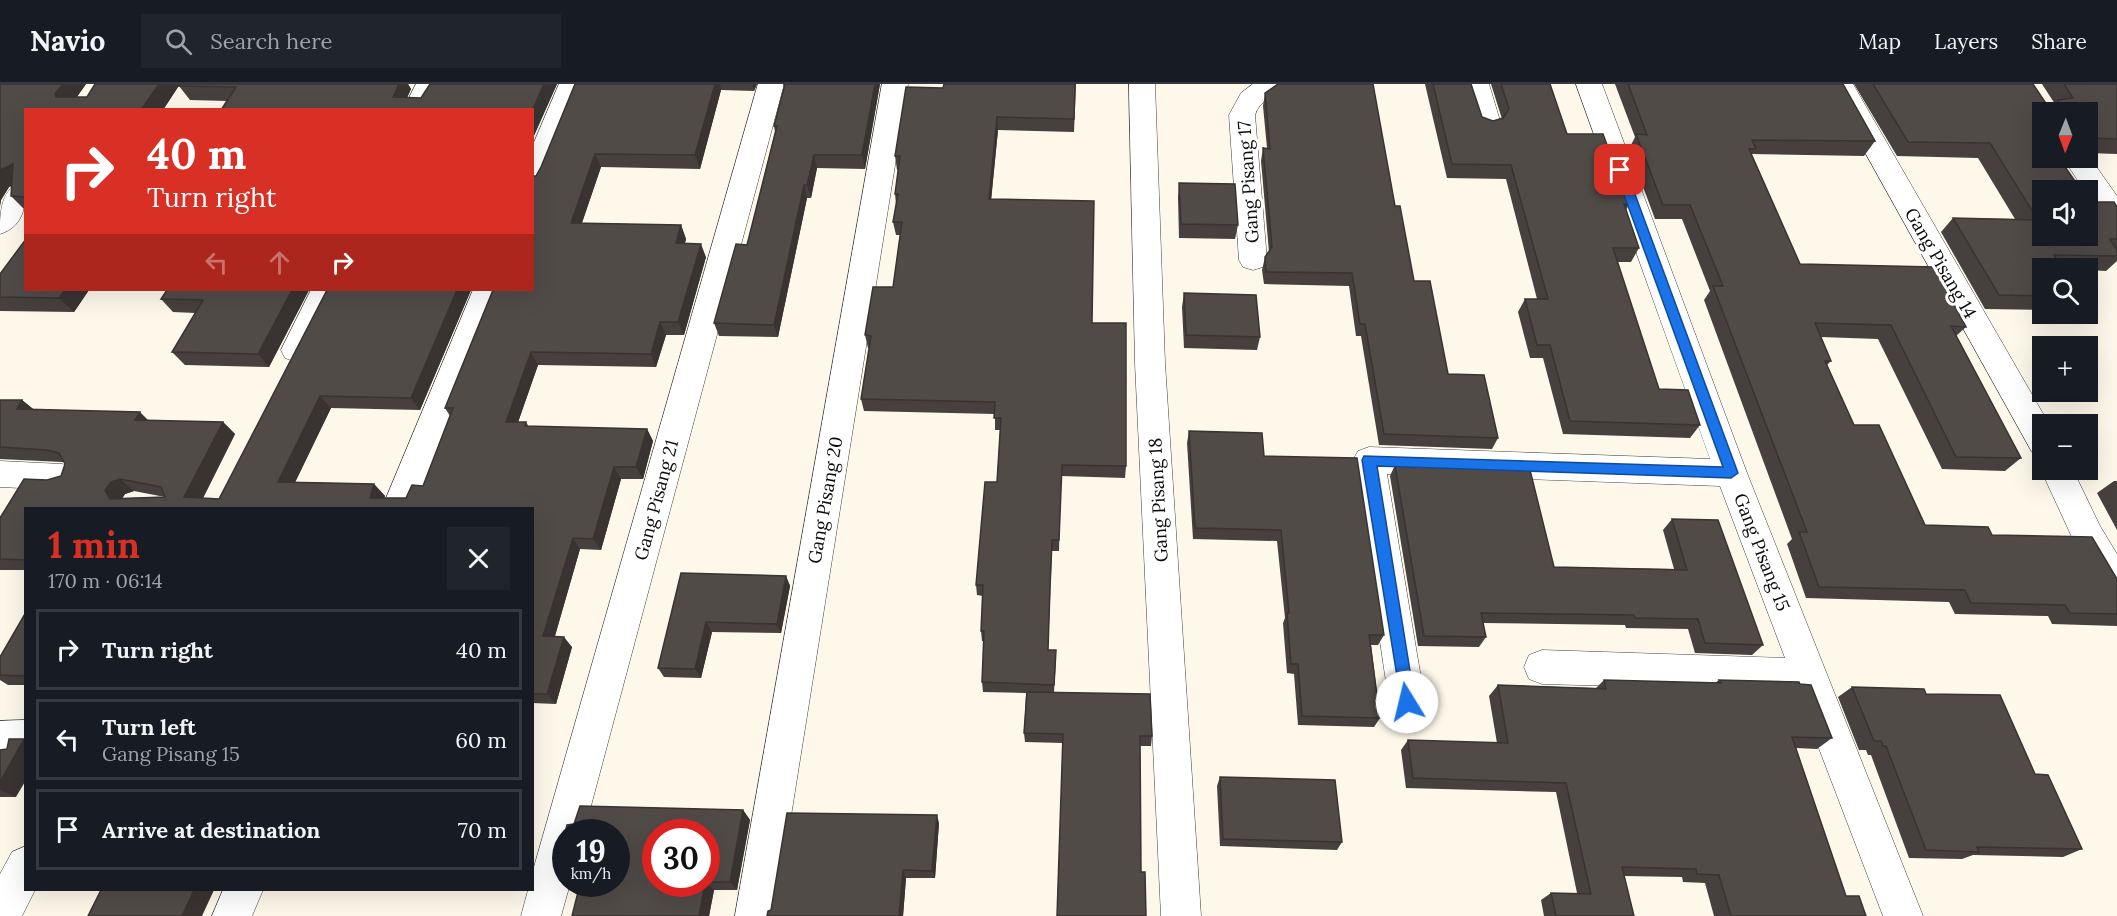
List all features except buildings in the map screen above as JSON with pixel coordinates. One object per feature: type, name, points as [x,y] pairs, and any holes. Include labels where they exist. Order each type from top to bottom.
[{"type":"street","points":[[417,108],[429,84]]},
{"type":"street","points":[[534,175],[572,84]]},
{"type":"street","name":"Gang Pisang 21","points":[[541,916],[771,84]]},
{"type":"street","name":"Gang Pisang 20","points":[[755,916],[895,84]]},
{"type":"street","name":"Gang Pisang 18","points":[[1142,84],[1150,363],[1181,916]]},
{"type":"street","name":"Gang Pisang 17","points":[[1253,260],[1242,115],[1245,104],[1252,95],[1274,84]]},
{"type":"street","points":[[1476,84],[1488,124]]},
{"type":"street","name":"Gang Pisang 15","points":[[1589,84],[1731,473],[1903,916]]},
{"type":"street","name":"Gang Pisang 14","points":[[1840,84],[2032,424]]},
{"type":"street","points":[[2083,168],[2117,217]]},
{"type":"street","points":[[0,224],[24,192]]},
{"type":"street","points":[[286,371],[326,291]]},
{"type":"street","points":[[398,507],[488,291]]},
{"type":"street","points":[[1407,702],[1369,460],[1731,473]]},
{"type":"street","points":[[0,474],[62,477]]},
{"type":"street","points":[[2062,480],[2088,536],[2117,585]]},
{"type":"street","points":[[1542,667],[1810,675]]},
{"type":"street","points":[[0,739],[24,738]]},
{"type":"street","points":[[0,916],[24,870]]},
{"type":"street","points":[[232,916],[243,891]]},
{"type":"route","points":[[1407,702],[1369,460],[1731,473],[1620,170]]}]
